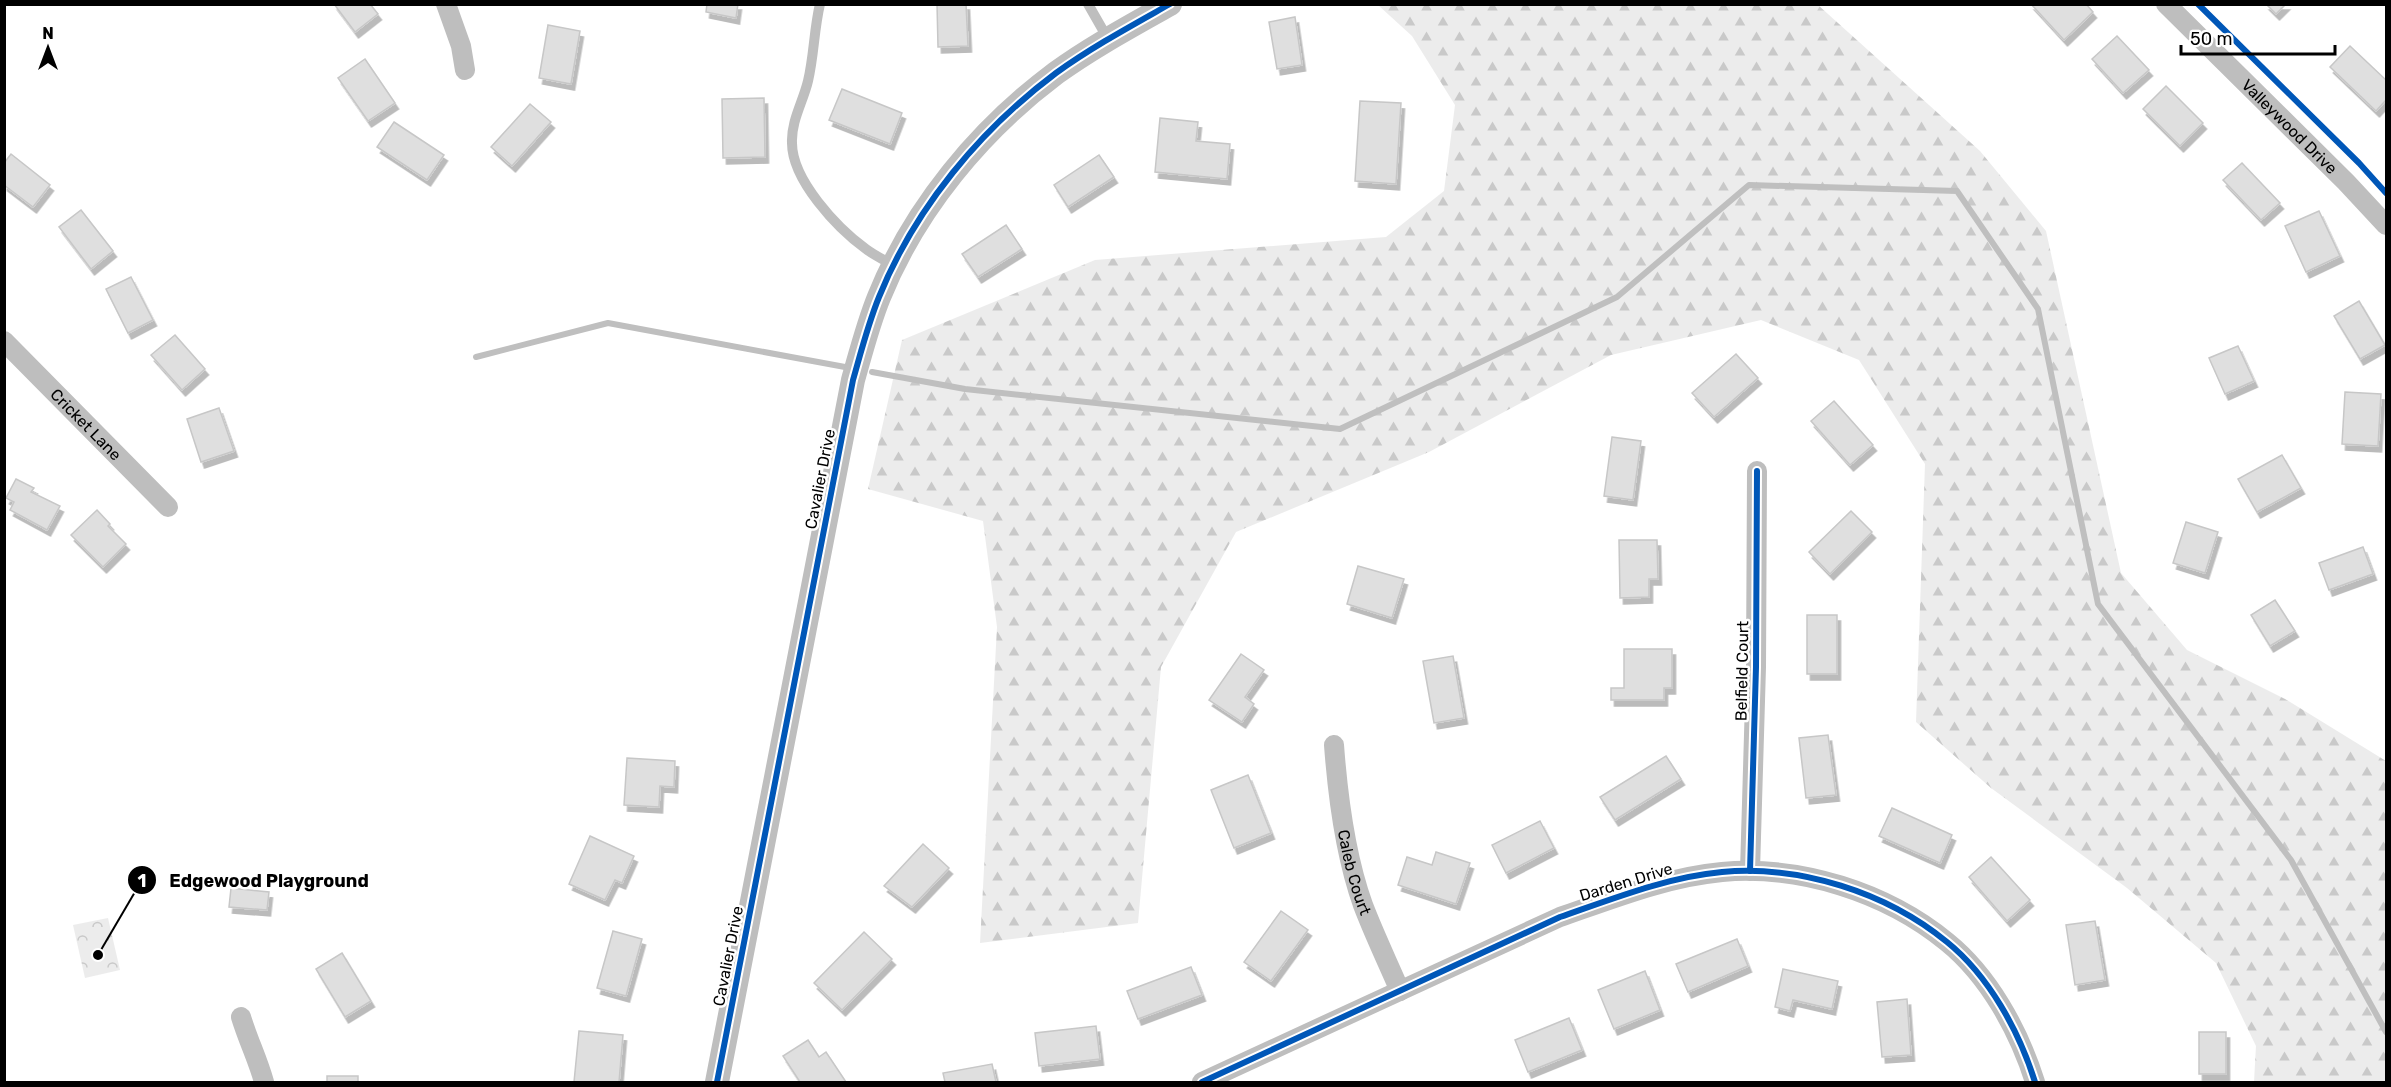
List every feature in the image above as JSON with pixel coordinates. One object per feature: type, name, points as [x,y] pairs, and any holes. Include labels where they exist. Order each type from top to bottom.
[{"type":"street","points":[[446,4],[461,45],[465,70]]},
{"type":"street","name":"Cavalier Drive","points":[[717,1083],[853,380],[866,333],[893,266],[915,226],[942,186],[976,146],[1014,108],[1056,74],[1108,39],[1170,4]]},
{"type":"street","name":"Valleywood Drive","points":[[2166,4],[2346,182],[2386,225]]},
{"type":"street","name":"Cricket Lane","points":[[4,341],[168,507]]},
{"type":"street","name":"Belfield Court","points":[[1750,871],[1756,667],[1757,471]]},
{"type":"street","name":"Caleb Court","points":[[1334,745],[1346,841],[1363,904],[1400,991]]},
{"type":"street","name":"Darden Drive","points":[[1202,1083],[1560,916],[1618,896],[1693,876],[1750,871],[1788,874],[1834,884],[1879,900],[1915,919],[1948,942],[1995,997],[2028,1060],[2035,1083]]},
{"type":"street","points":[[241,1017],[249,1044],[260,1065],[264,1083]]},
{"type":"lane","points":[[820,4],[808,81],[793,128],[792,145],[795,162],[819,204],[841,228],[866,249],[893,266]]},
{"type":"lane","points":[[1088,4],[1108,39]]},
{"type":"green space","points":[[1378,5],[1818,5],[1980,151],[2046,231],[2121,573],[2187,650],[2285,699],[2386,761],[2386,1082],[2254,1082],[2256,1046],[2216,963],[2127,888],[1991,788],[1916,722],[1925,464],[1859,360],[1761,320],[1611,355],[1429,452],[1236,532],[1161,667],[1138,923],[980,943],[997,627],[983,521],[868,489],[902,340],[1095,260],[1386,237],[1444,191],[1455,105],[1412,36]]},
{"type":"green space","points":[[108,918],[120,970],[85,978],[73,925]]},
{"type":"building","points":[[334,4],[370,4],[378,14],[355,32]]},
{"type":"building","points":[[707,4],[738,4],[736,18],[706,12]]},
{"type":"building","points":[[937,4],[966,4],[968,46],[938,47]]},
{"type":"building","points":[[2031,4],[2086,4],[2093,12],[2064,40]]},
{"type":"building","points":[[2266,4],[2286,4],[2276,14]]},
{"type":"building","points":[[1295,17],[1302,65],[1277,69],[1269,22]]},
{"type":"building","points":[[548,25],[580,31],[571,84],[539,78]]},
{"type":"building","points":[[2117,36],[2149,70],[2123,93],[2092,59]]},
{"type":"building","points":[[2350,46],[2386,80],[2386,100],[2376,111],[2330,67]]},
{"type":"building","points":[[365,59],[395,103],[368,121],[338,78]]},
{"type":"building","points":[[2166,86],[2203,123],[2180,146],[2143,109]]},
{"type":"building","points":[[842,89],[902,113],[890,144],[829,120]]},
{"type":"building","points":[[764,98],[765,157],[723,158],[722,99]]},
{"type":"building","points":[[1360,101],[1401,103],[1396,184],[1355,181]]},
{"type":"building","points":[[530,104],[551,122],[512,166],[491,147]]},
{"type":"building","points":[[1160,118],[1198,122],[1196,141],[1230,144],[1227,179],[1155,172]]},
{"type":"building","points":[[394,122],[444,155],[427,180],[377,147]]},
{"type":"building","points":[[11,154],[50,185],[33,207],[4,185],[4,163]]},
{"type":"building","points":[[1099,155],[1114,177],[1068,207],[1054,185]]},
{"type":"building","points":[[2242,163],[2280,203],[2261,220],[2223,180]]},
{"type":"building","points":[[81,210],[113,251],[91,269],[59,227]]},
{"type":"building","points":[[2319,211],[2340,256],[2306,272],[2285,226]]},
{"type":"building","points":[[1006,225],[1022,249],[978,277],[962,254]]},
{"type":"building","points":[[131,277],[153,320],[128,333],[106,289]]},
{"type":"building","points":[[2359,301],[2385,345],[2360,359],[2334,316]]},
{"type":"building","points":[[175,335],[205,369],[182,390],[151,355]]},
{"type":"building","points":[[2238,346],[2254,381],[2225,394],[2209,358]]},
{"type":"building","points":[[1736,354],[1758,378],[1714,417],[1692,393]]},
{"type":"building","points":[[2345,392],[2381,394],[2378,446],[2342,444]]},
{"type":"building","points":[[1834,401],[1873,445],[1850,465],[1811,421]]},
{"type":"building","points":[[219,408],[234,451],[201,462],[187,419]]},
{"type":"building","points":[[1612,437],[1641,441],[1633,500],[1604,496]]},
{"type":"building","points":[[2282,455],[2301,488],[2257,512],[2238,479]]},
{"type":"building","points":[[16,479],[34,488],[31,492],[60,506],[47,530],[10,510],[14,502],[6,498]]},
{"type":"building","points":[[97,510],[110,524],[108,526],[126,544],[103,567],[71,535]]},
{"type":"building","points":[[1851,511],[1872,532],[1830,574],[1809,552]]},
{"type":"building","points":[[2186,522],[2218,532],[2205,573],[2173,563]]},
{"type":"building","points":[[1619,540],[1657,540],[1658,579],[1649,579],[1649,597],[1620,598]]},
{"type":"building","points":[[2363,547],[2373,574],[2329,590],[2319,563]]},
{"type":"building","points":[[1358,566],[1404,579],[1392,618],[1347,604]]},
{"type":"building","points":[[2275,600],[2295,631],[2270,646],[2251,615]]},
{"type":"building","points":[[1807,615],[1837,615],[1837,674],[1807,674]]},
{"type":"building","points":[[1624,649],[1672,649],[1672,688],[1664,688],[1664,700],[1611,700],[1611,688],[1624,688]]},
{"type":"building","points":[[1241,654],[1264,670],[1245,697],[1254,704],[1242,722],[1209,700]]},
{"type":"building","points":[[1453,656],[1464,718],[1434,723],[1423,661]]},
{"type":"building","points":[[1828,735],[1836,795],[1806,798],[1799,738]]},
{"type":"building","points":[[1666,756],[1681,779],[1615,820],[1600,797]]},
{"type":"building","points":[[627,758],[675,761],[674,787],[660,786],[659,807],[624,805]]},
{"type":"building","points":[[1248,775],[1271,833],[1234,848],[1211,790]]},
{"type":"building","points":[[1892,808],[1952,835],[1940,863],[1879,836]]},
{"type":"building","points":[[1540,821],[1554,848],[1506,873],[1492,845]]},
{"type":"building","points":[[590,836],[634,856],[622,883],[615,880],[605,900],[569,884]]},
{"type":"building","points":[[923,844],[949,868],[912,907],[884,886]]},
{"type":"building","points":[[1436,852],[1470,863],[1456,904],[1398,885],[1407,857],[1432,865]]},
{"type":"building","points":[[1991,857],[2030,900],[2007,921],[1969,877]]},
{"type":"building","points":[[231,888],[269,892],[267,910],[229,907]]},
{"type":"building","points":[[1281,911],[1308,930],[1271,981],[1244,962]]},
{"type":"building","points":[[2095,921],[2105,980],[2075,985],[2066,925]]},
{"type":"building","points":[[613,931],[642,939],[626,996],[597,988]]},
{"type":"building","points":[[864,932],[892,959],[842,1010],[814,983]]},
{"type":"building","points":[[1737,939],[1748,966],[1688,992],[1676,964]]},
{"type":"building","points":[[342,953],[371,1001],[345,1017],[316,969]]},
{"type":"building","points":[[1191,967],[1202,995],[1138,1019],[1127,991]]},
{"type":"building","points":[[1783,969],[1838,981],[1832,1009],[1793,1000],[1790,1011],[1775,1007]]},
{"type":"building","points":[[1645,971],[1660,1010],[1614,1029],[1598,990]]},
{"type":"building","points":[[1907,999],[1911,1055],[1882,1057],[1877,1002]]},
{"type":"building","points":[[1569,1018],[1582,1050],[1528,1072],[1515,1040]]},
{"type":"building","points":[[1096,1026],[1100,1059],[1039,1066],[1035,1033]]},
{"type":"building","points":[[579,1031],[623,1035],[619,1082],[574,1082]]},
{"type":"building","points":[[2199,1032],[2226,1032],[2226,1074],[2199,1074]]},
{"type":"building","points":[[808,1040],[819,1057],[826,1052],[846,1082],[800,1082],[783,1056]]},
{"type":"building","points":[[992,1064],[996,1082],[945,1082],[943,1073]]},
{"type":"building","points":[[327,1076],[358,1076],[358,1082],[327,1082]]},
{"type":"waterway","points":[[872,372],[965,389],[1340,429],[1617,297],[1749,185],[1957,191],[2038,309],[2098,604],[2291,860],[2386,1032]]},
{"type":"waterway","points":[[476,357],[608,323],[845,367]]},
{"type":"cycle path","points":[[717,1082],[853,380],[879,297],[911,232],[952,173],[976,145],[1028,95],[1056,73],[1112,37],[1170,4]]},
{"type":"cycle path","points":[[2198,4],[2359,163],[2386,193]]},
{"type":"cycle path","points":[[1750,871],[1756,667],[1757,471]]},
{"type":"cycle path","points":[[1202,1082],[1560,917],[1681,879],[1722,872],[1752,871],[1811,878],[1841,886],[1870,896],[1923,924],[1962,956],[1989,988],[2011,1024],[2035,1082]]},
{"type":"place","name":"Edgewood Playground","points":[[98,955]]}]
